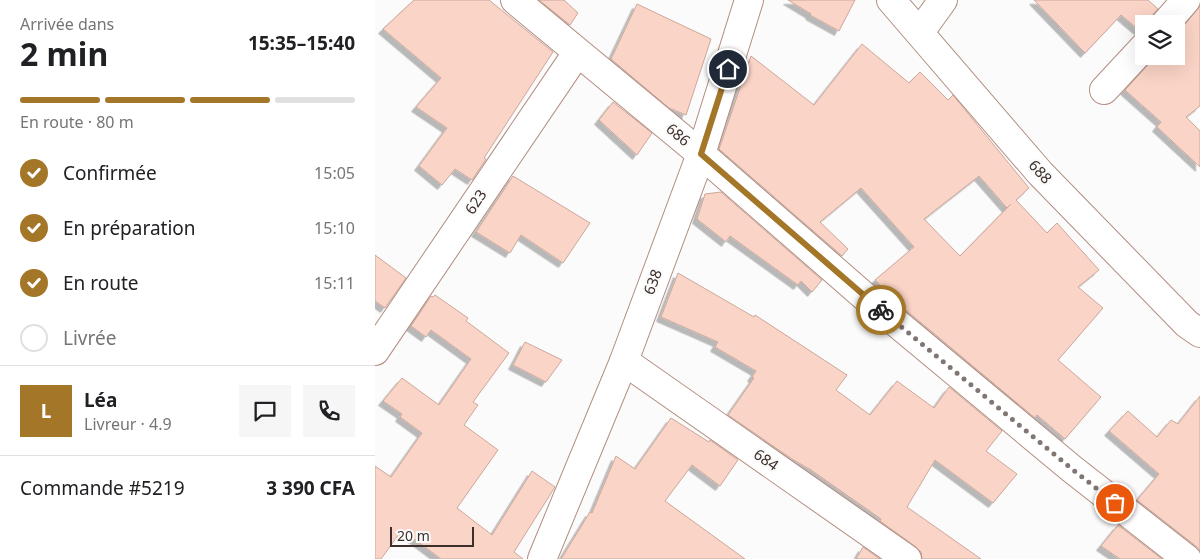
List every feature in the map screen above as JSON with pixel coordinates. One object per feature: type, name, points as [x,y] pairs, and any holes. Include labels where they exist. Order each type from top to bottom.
[{"type":"street","name":"686","points":[[515,0],[701,154],[864,296],[1064,463],[1187,559]]},
{"type":"street","name":"638","points":[[542,559],[624,361],[701,154],[749,0]]},
{"type":"street","name":"688","points":[[891,0],[1040,173],[1196,323]]},
{"type":"street","points":[[920,32],[943,0]]},
{"type":"street","points":[[1173,15],[1187,0]]},
{"type":"street","name":"623","points":[[375,350],[577,53]]},
{"type":"street","points":[[1104,90],[1135,57]]},
{"type":"street","name":"684","points":[[624,361],[907,559]]},
{"type":"building","points":[[414,0],[489,0],[553,52],[484,158],[486,159],[472,180],[455,169],[442,185],[419,166],[447,128],[416,107],[441,78],[383,29]]},
{"type":"building","points":[[539,0],[564,0],[578,13],[570,25]]},
{"type":"building","points":[[788,0],[855,0],[839,31]]},
{"type":"building","points":[[1034,0],[1148,0],[1158,9],[1153,15],[1135,15],[1135,27],[1121,15],[1085,53]]},
{"type":"building","points":[[637,4],[711,39],[686,115],[669,108],[611,59]]},
{"type":"building","points":[[1200,6],[1200,106],[1186,117],[1200,131],[1200,167],[1157,127],[1161,122],[1125,90],[1148,65],[1185,65],[1185,24]]},
{"type":"building","points":[[862,44],[909,83],[920,72],[948,100],[953,95],[1029,188],[1016,200],[1047,233],[1057,223],[1099,270],[1078,287],[1103,308],[1058,360],[1101,397],[1065,439],[1037,415],[1035,418],[895,301],[875,280],[914,247],[861,188],[820,222],[848,249],[842,256],[719,149],[751,56],[814,105]],"holes":[[[979,176],[1007,208],[1011,204],[960,256],[924,219]]]},
{"type":"building","points":[[613,102],[652,133],[637,155],[599,120]]},
{"type":"building","points":[[513,176],[590,223],[563,263],[521,235],[510,253],[476,232]]},
{"type":"building","points":[[721,192],[822,280],[812,292],[801,281],[798,285],[730,236],[726,242],[697,219],[705,194]]},
{"type":"building","points":[[375,255],[406,278],[385,308],[375,301]]},
{"type":"building","points":[[678,273],[754,317],[755,315],[847,375],[836,390],[870,415],[897,381],[934,408],[949,387],[1002,431],[986,451],[1017,474],[993,503],[935,460],[907,507],[981,559],[922,559],[921,552],[916,547],[880,521],[881,519],[728,415],[754,378],[752,377],[756,371],[715,347],[718,342],[661,317]]},
{"type":"building","points":[[435,295],[468,318],[466,321],[509,353],[473,402],[478,405],[464,425],[498,450],[457,508],[492,535],[532,471],[555,487],[514,552],[523,559],[441,559],[402,530],[381,559],[375,559],[375,466],[391,477],[422,433],[400,417],[402,414],[383,401],[402,378],[439,405],[471,359],[431,330],[426,337],[411,326],[431,296]]},
{"type":"building","points":[[525,342],[562,360],[546,382],[513,365]]},
{"type":"building","points":[[1200,396],[1200,551],[1137,500],[1159,474],[1109,431],[1128,411],[1157,437],[1171,420],[1178,424]]},
{"type":"building","points":[[671,418],[709,442],[710,440],[738,460],[720,486],[692,465],[665,501],[745,559],[561,559],[590,512],[592,513],[616,456],[635,469]]},
{"type":"building","points":[[1118,525],[1162,559],[1120,559],[1101,546]]},
{"type":"building","points":[[863,547],[880,559],[856,559]]},
{"type":"way so far","points":[[881,310],[1115,503]]},
{"type":"route","points":[[728,69],[701,154],[881,310]]}]
